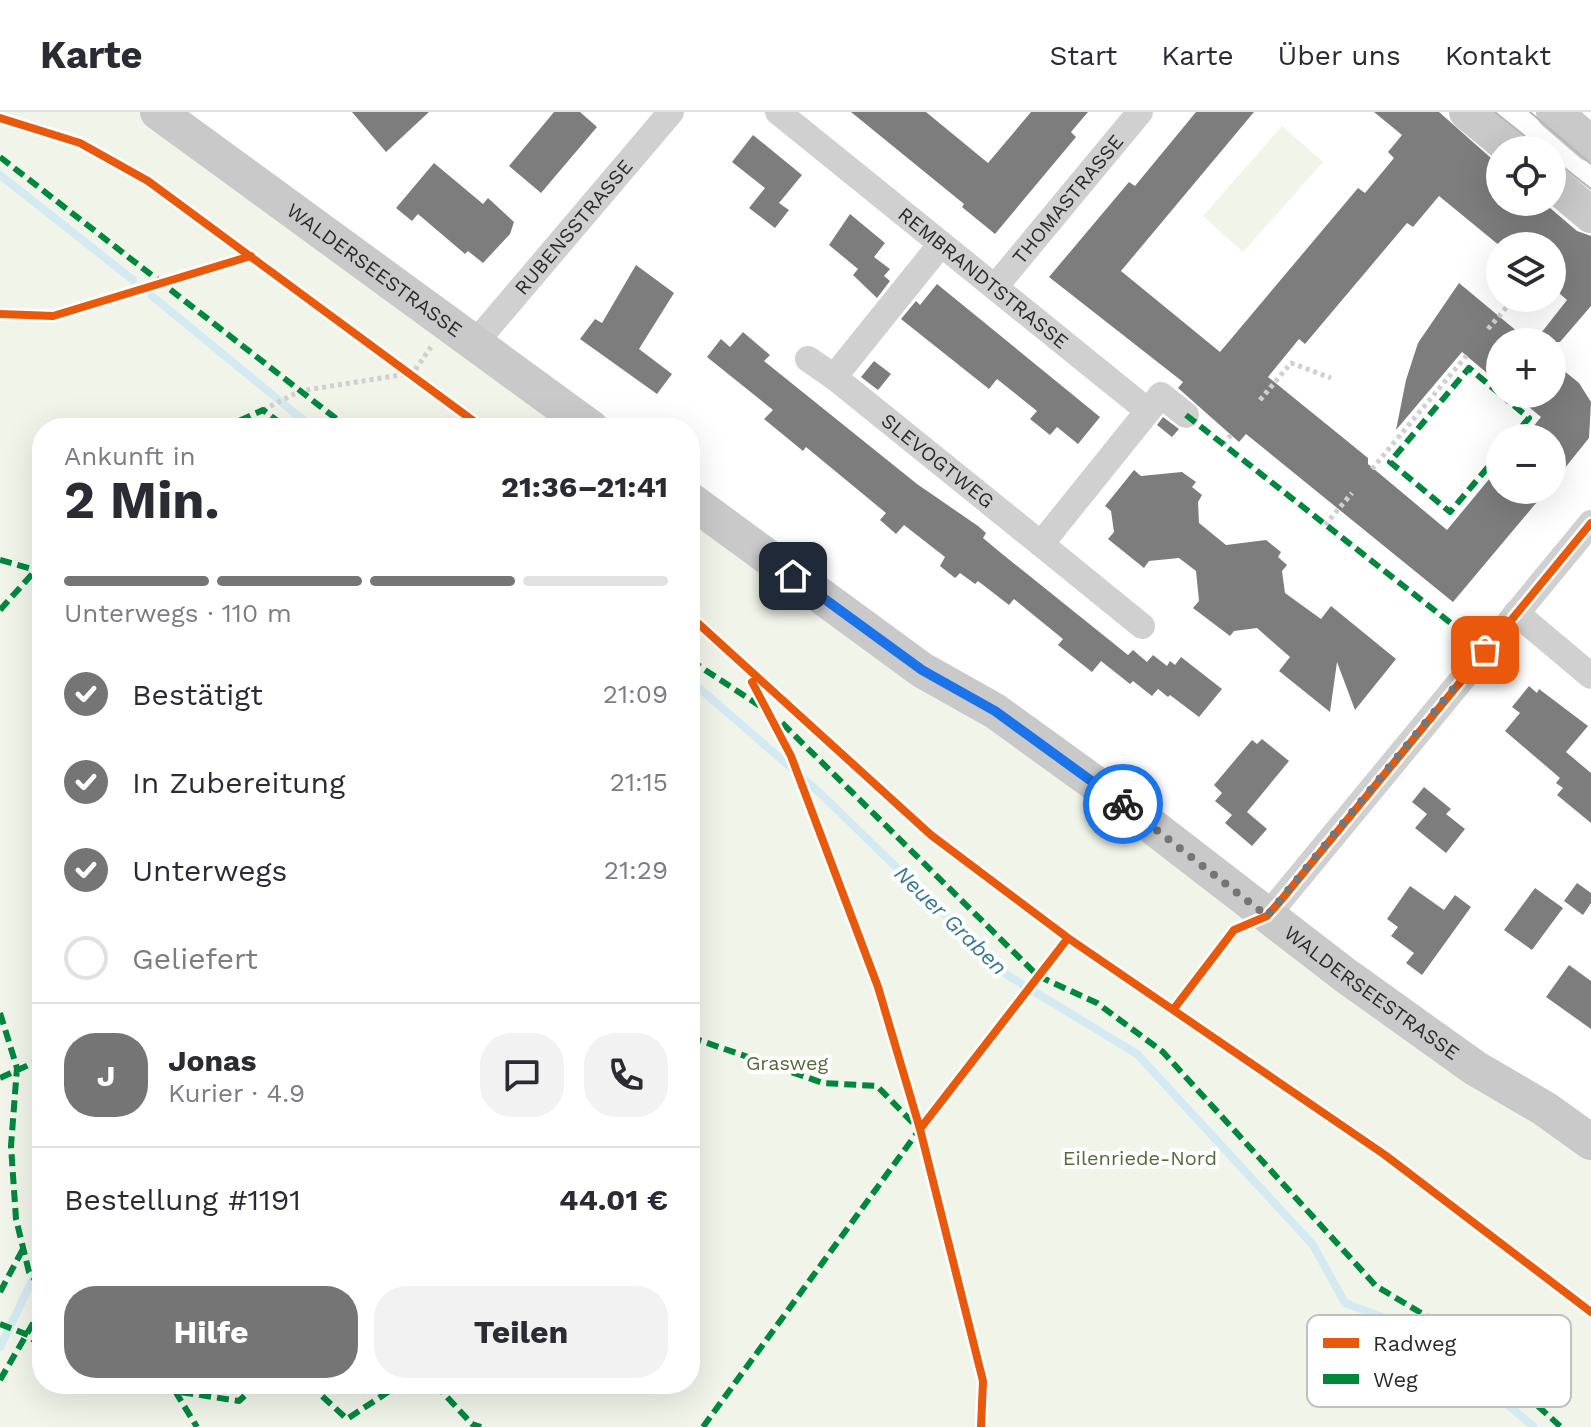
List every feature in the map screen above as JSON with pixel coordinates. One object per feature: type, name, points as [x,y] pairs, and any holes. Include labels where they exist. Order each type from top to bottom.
[{"type":"street","name":"WALDERSEESTRASSE","points":[[158,112],[577,418]]},
{"type":"street","name":"RUBENSSTRASSE","points":[[461,333],[671,112]]},
{"type":"street","name":"REMBRANDTSTRASSE","points":[[778,112],[1148,411]]},
{"type":"street","name":"THOMASTRASSE","points":[[995,287],[1140,112]]},
{"type":"street","points":[[1467,112],[1496,136]]},
{"type":"street","points":[[1554,112],[1591,144]]},
{"type":"street","points":[[1566,194],[1591,215]]},
{"type":"street","points":[[834,377],[941,244]]},
{"type":"street","name":"SLEVOGTWEG","points":[[808,359],[1142,626]]},
{"type":"street","points":[[1041,544],[1161,395],[1186,415]]},
{"type":"street","name":"WALDERSEESTRASSE","points":[[700,507],[922,670],[1019,729],[1475,1068],[1545,1109],[1591,1142]]},
{"type":"street","points":[[1267,916],[1591,523]]},
{"type":"street","points":[[1516,613],[1591,676]]},
{"type":"path","points":[[1489,328],[1502,312]]},
{"type":"path","points":[[263,410],[300,391],[413,373],[461,333]]},
{"type":"path","points":[[1372,469],[1467,355]]},
{"type":"path","points":[[1260,400],[1291,363],[1331,378]]},
{"type":"path","points":[[1223,444],[1231,435]]},
{"type":"path","points":[[1325,525],[1352,493]]},
{"type":"green space","name":"Eilenriede-Nord","points":[[0,112],[158,112],[577,418],[32,418],[32,1394],[700,1394],[700,507],[1591,1142],[1591,1427],[0,1427]]},
{"type":"green space","points":[[1282,126],[1323,162],[1243,252],[1203,216]]},
{"type":"building","points":[[352,112],[429,112],[386,152]]},
{"type":"building","points":[[554,112],[580,112],[597,127],[541,193],[509,166]]},
{"type":"building","points":[[851,112],[926,112],[988,163],[1031,112],[1088,112],[1071,132],[1076,137],[995,234],[962,207],[964,204]]},
{"type":"building","points":[[1196,112],[1254,112],[1121,271],[1220,352],[1358,188],[1365,193],[1394,158],[1388,152],[1402,135],[1374,112],[1439,112],[1486,154],[1486,216],[1559,216],[1577,231],[1591,236],[1591,306],[1566,335],[1566,328],[1545,328],[1558,312],[1566,312],[1566,232],[1486,232],[1486,235],[1439,196],[1413,227],[1407,223],[1305,344],[1299,339],[1268,377],[1368,458],[1368,464],[1447,530],[1486,483],[1486,504],[1535,504],[1453,602],[1246,434],[1239,442],[1178,388],[1183,382],[1049,277],[1129,182],[1135,186]]},
{"type":"building","points":[[753,135],[802,175],[779,203],[789,210],[775,228],[749,208],[765,188],[732,162]]},
{"type":"building","points":[[434,163],[483,204],[488,198],[514,222],[510,234],[483,263],[468,251],[465,254],[418,214],[412,221],[396,208]]},
{"type":"building","points":[[850,214],[885,243],[874,257],[890,269],[884,276],[890,281],[877,298],[853,275],[858,269],[829,245]]},
{"type":"building","points":[[636,265],[674,293],[639,349],[672,374],[657,394],[580,339],[595,319],[602,323]]},
{"type":"building","points":[[1459,283],[1486,305],[1486,312],[1494,312],[1513,328],[1486,328],[1486,372],[1462,352],[1396,430],[1406,380],[1418,343]]},
{"type":"building","points":[[937,284],[1100,417],[1078,444],[1057,427],[1050,435],[1030,419],[1037,411],[997,379],[989,389],[901,319],[916,301],[920,305]]},
{"type":"building","points":[[743,332],[770,355],[764,361],[917,484],[978,526],[986,533],[983,538],[1128,655],[1133,650],[1147,662],[1153,655],[1167,666],[1170,661],[1175,665],[1181,657],[1222,689],[1199,717],[1158,689],[1152,696],[1133,681],[1130,684],[1101,661],[1092,672],[1058,645],[1063,639],[1014,599],[1009,605],[978,581],[975,584],[960,573],[955,578],[940,566],[945,557],[904,525],[896,534],[880,520],[886,513],[806,447],[803,451],[764,419],[773,410],[707,357],[721,339],[730,347]]},
{"type":"building","points":[[874,361],[891,374],[878,390],[861,377]]},
{"type":"building","points":[[1566,372],[1579,383],[1591,402],[1589,438],[1566,467],[1566,424],[1535,424],[1541,417],[1530,408],[1566,408]]},
{"type":"building","points":[[1163,417],[1179,429],[1172,437],[1157,425]]},
{"type":"building","points":[[1134,470],[1141,476],[1182,472],[1196,482],[1192,487],[1202,495],[1198,502],[1199,523],[1226,545],[1266,540],[1281,552],[1278,557],[1287,565],[1282,571],[1285,593],[1321,619],[1331,606],[1396,659],[1355,710],[1337,662],[1330,712],[1279,671],[1290,657],[1257,628],[1234,631],[1230,636],[1193,608],[1199,601],[1196,571],[1179,558],[1149,561],[1144,568],[1108,539],[1114,532],[1111,511],[1105,506]]},
{"type":"building","points":[[1529,686],[1537,693],[1539,689],[1588,726],[1566,752],[1591,773],[1591,823],[1557,795],[1563,788],[1556,783],[1560,778],[1505,731],[1520,713],[1512,707]]},
{"type":"building","points":[[1262,739],[1289,761],[1247,812],[1267,829],[1252,846],[1225,823],[1232,815],[1215,801],[1222,793],[1214,785],[1252,740],[1257,744]]},
{"type":"building","points":[[1424,787],[1451,809],[1446,814],[1465,829],[1446,853],[1415,828],[1427,814],[1412,802]]},
{"type":"building","points":[[1577,883],[1591,893],[1591,903],[1583,915],[1564,901]]},
{"type":"building","points":[[1410,886],[1444,910],[1455,895],[1471,907],[1422,975],[1406,963],[1414,953],[1391,936],[1398,927],[1387,919]]},
{"type":"building","points":[[1535,888],[1563,908],[1532,950],[1504,930]]},
{"type":"building","points":[[1569,965],[1591,981],[1591,1029],[1546,997]]},
{"type":"waterway","name":"Neuer Graben","points":[[0,175],[133,280]]},
{"type":"waterway","name":"Neuer Graben","points":[[152,296],[301,418]]},
{"type":"waterway","name":"Neuer Graben","points":[[700,689],[820,793],[1007,975],[1137,1054],[1313,1245],[1345,1303],[1377,1315]]},
{"type":"waterway","points":[[0,1347],[32,1281]]},
{"type":"waterway","name":"Neuer Graben","points":[[1511,1407],[1534,1427]]},
{"type":"tram line","points":[[1495,112],[1525,136]]},
{"type":"tram line","points":[[1530,112],[1591,164]]},
{"type":"tram line","points":[[1566,169],[1591,189]]},
{"type":"marked path","points":[[0,157],[335,418]]},
{"type":"marked path","points":[[1486,382],[1469,368],[1390,462],[1450,512],[1486,470]]},
{"type":"marked path","points":[[1517,408],[1529,418],[1524,424]]},
{"type":"marked path","points":[[245,418],[263,410],[274,418]]},
{"type":"marked path","points":[[1186,415],[1485,650]]},
{"type":"marked path","points":[[0,560],[32,569]]},
{"type":"marked path","points":[[0,610],[32,574]]},
{"type":"marked path","points":[[700,667],[760,706]]},
{"type":"marked path","points":[[782,723],[1038,976],[1097,1003],[1163,1052],[1376,1286],[1425,1315]]},
{"type":"marked path","points":[[0,1013],[17,1068],[11,1146],[16,1219],[32,1276]]},
{"type":"marked path","points":[[700,1040],[823,1083],[877,1086],[914,1124]]},
{"type":"marked path","points":[[0,1078],[32,1064]]},
{"type":"marked path","points":[[703,1427],[922,1126]]},
{"type":"marked path","points":[[0,1292],[23,1249]]},
{"type":"marked path","points":[[0,1324],[32,1338]]},
{"type":"marked path","points":[[0,1380],[32,1325]]},
{"type":"marked path","points":[[177,1394],[197,1427]]},
{"type":"marked path","points":[[193,1394],[239,1401],[246,1394]]},
{"type":"marked path","points":[[320,1394],[347,1419],[385,1394]]},
{"type":"marked path","points":[[444,1394],[472,1424],[481,1427]]},
{"type":"marked path","points":[[1539,1407],[1561,1427]]},
{"type":"cycle path","points":[[0,118],[80,143],[148,181],[469,418]]},
{"type":"cycle path","points":[[0,314],[53,316],[251,256]]},
{"type":"cycle path","points":[[1173,1010],[1234,930],[1267,916],[1282,899],[1591,523]]},
{"type":"cycle path","points":[[700,625],[931,835],[1068,938],[1385,1155],[1591,1312]]},
{"type":"cycle path","points":[[752,682],[791,756],[878,987],[920,1129],[983,1381],[981,1427]]},
{"type":"cycle path","points":[[920,1129],[1068,938]]},
{"type":"way so far","points":[[1123,804],[1267,916],[1485,650]]},
{"type":"route","points":[[793,576],[922,670],[995,711],[1123,804]]},
{"type":"park label","name":"Grasweg","points":[[787,1063]]}]
